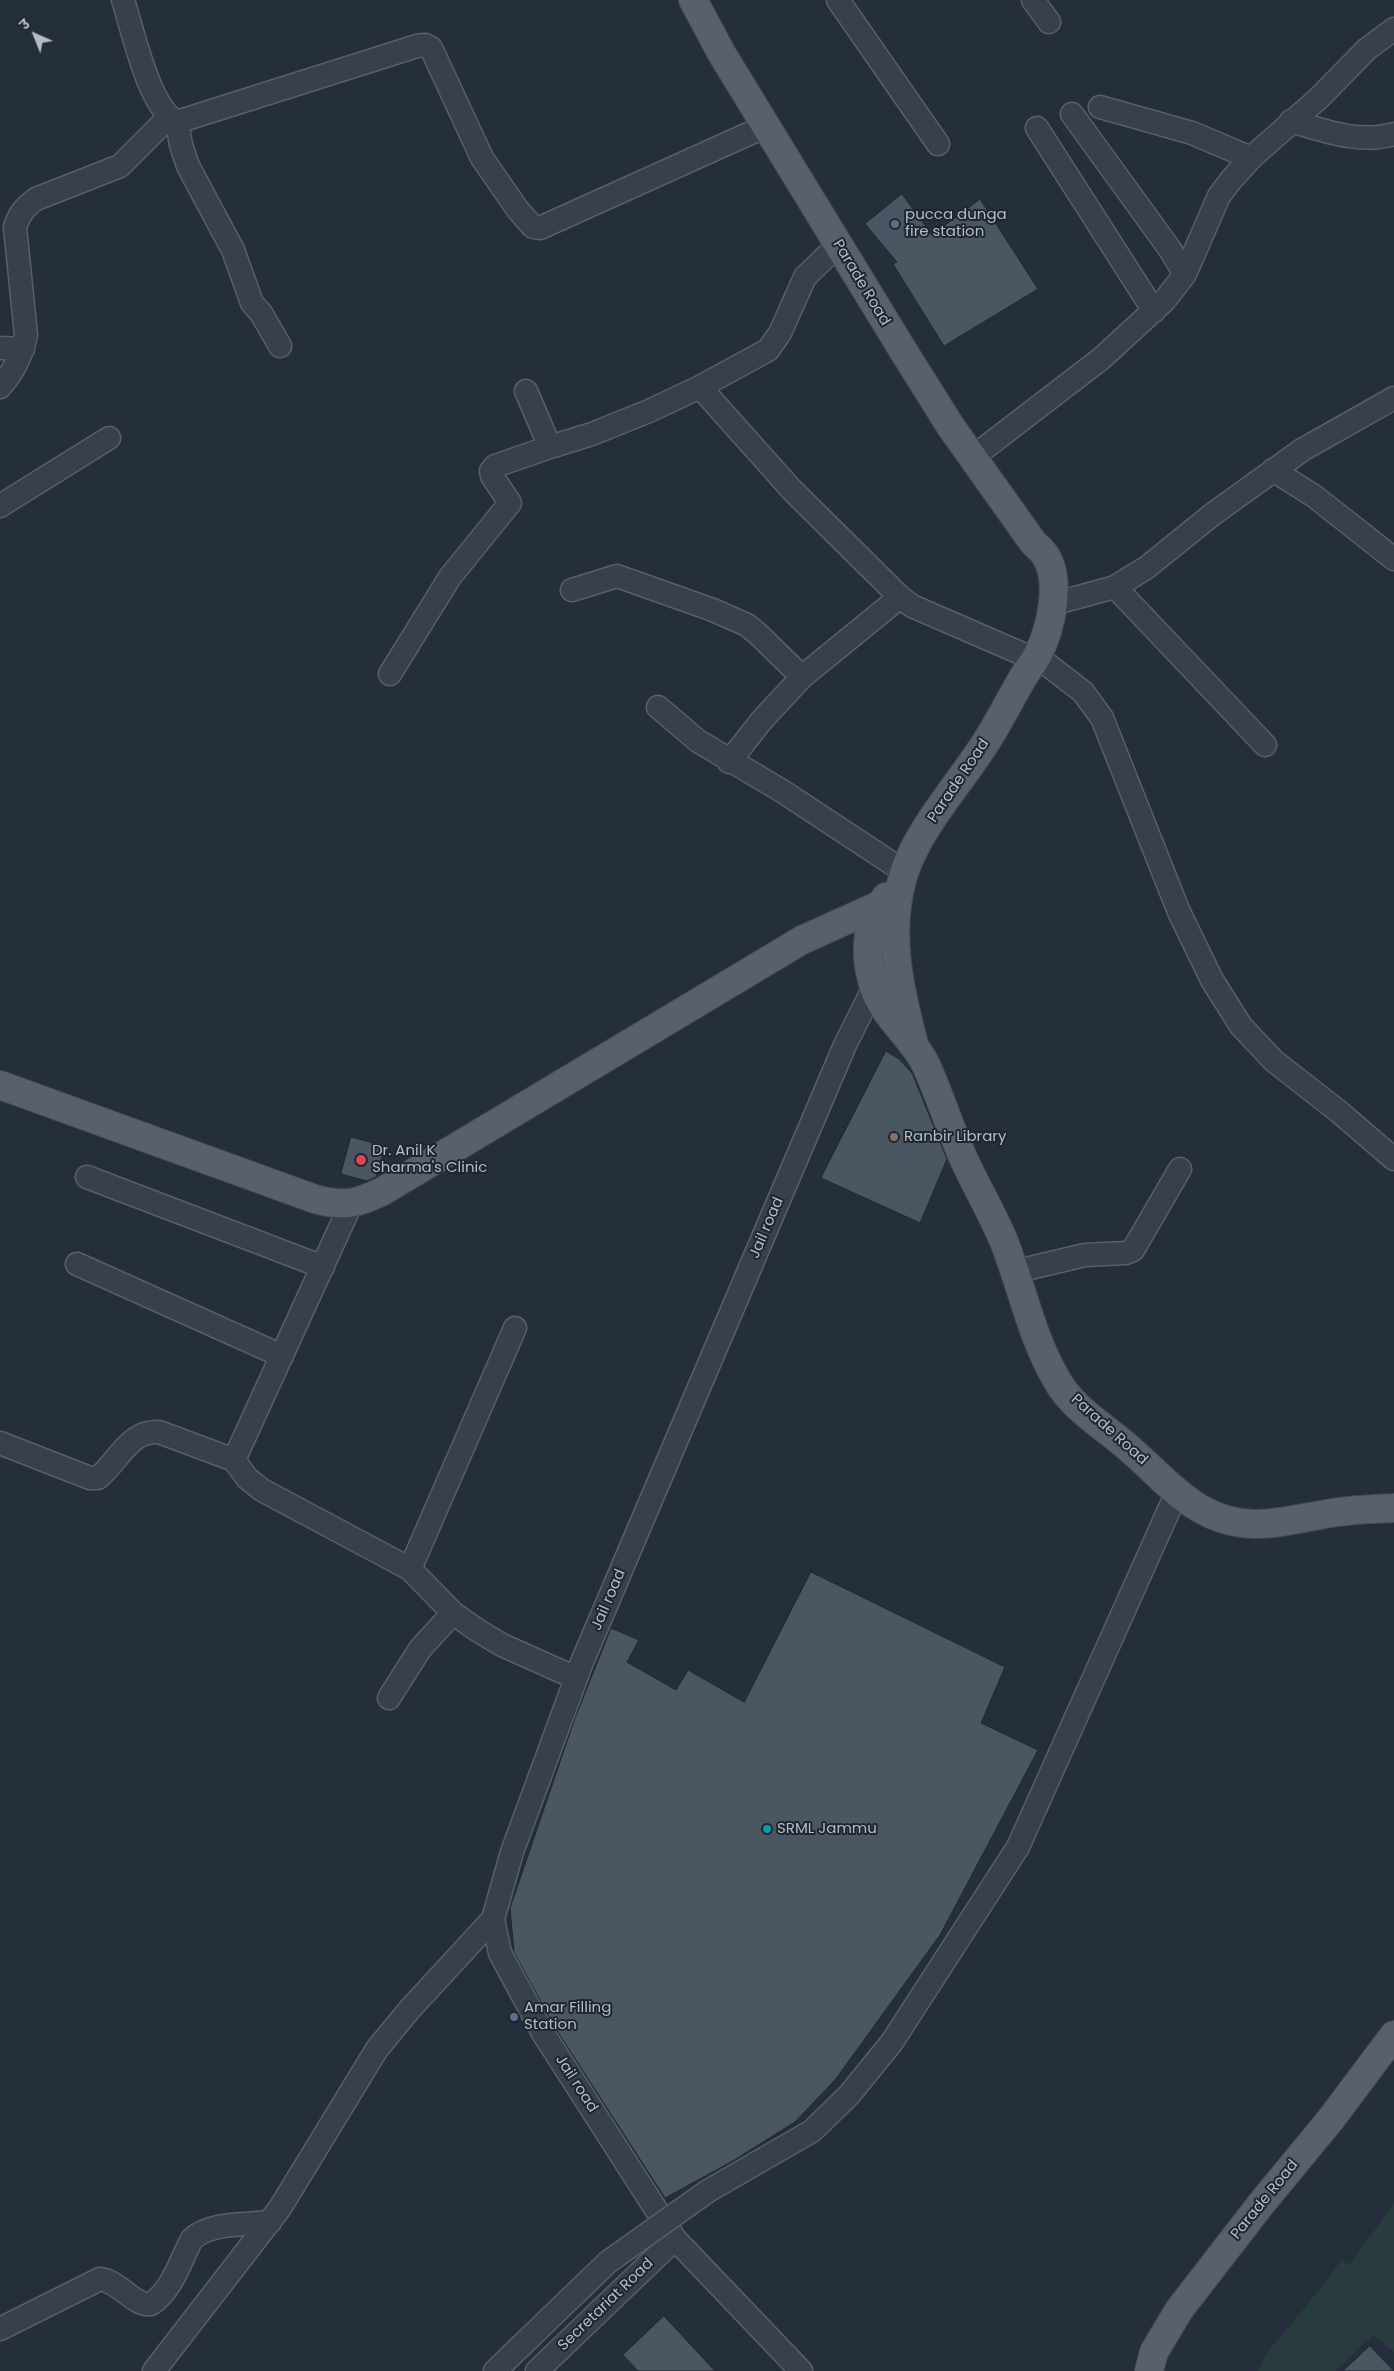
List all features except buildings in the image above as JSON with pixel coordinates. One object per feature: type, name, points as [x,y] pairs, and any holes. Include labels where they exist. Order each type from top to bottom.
[{"type":"main road","name":"Parade Road","points":[[700,6],[722,54],[904,352],[973,457],[1032,541],[1045,555],[1050,567],[1053,604],[1046,638],[1028,664],[982,749],[915,846],[903,879],[894,951],[904,1005],[914,1044]]},
{"type":"main road","name":"Parade Road","points":[[1028,664],[1036,632],[1040,603],[1032,558],[1032,541]]},
{"type":"main road","name":"Parade Road","points":[[903,879],[880,904],[871,921],[866,943],[873,986],[885,1009],[914,1044],[925,1064],[965,1162],[1003,1240],[1032,1329],[1058,1383],[1076,1403],[1177,1492],[1200,1508],[1226,1520],[1251,1525],[1281,1523],[1340,1511],[1394,1508]]},
{"type":"main road","points":[[0,1085],[315,1199],[331,1203],[351,1204],[383,1191],[802,940],[880,904]]},
{"type":"main road","name":"Parade Road","points":[[1149,2371],[1154,2352],[1179,2310],[1261,2204],[1332,2119],[1394,2035]]},
{"type":"street","points":[[123,0],[152,93],[172,120],[188,166],[233,250],[252,303],[261,313],[280,346]]},
{"type":"street","points":[[838,0],[938,144]]},
{"type":"street","points":[[1033,0],[1048,22]]},
{"type":"street","points":[[973,457],[1102,358],[1154,311],[1185,274],[1220,196],[1250,158],[1319,98],[1367,49],[1394,28]]},
{"type":"street","points":[[0,387],[11,372],[23,348],[26,336],[15,227],[19,216],[25,207],[36,199],[120,166],[172,120],[424,45],[431,48],[437,57],[482,158],[518,210],[533,226],[540,228],[766,126]]},
{"type":"street","points":[[1100,107],[1192,133],[1250,158]]},
{"type":"street","points":[[1072,114],[1169,248],[1185,274]]},
{"type":"street","points":[[1292,122],[1360,138],[1379,138],[1394,134]]},
{"type":"street","points":[[1037,128],[1154,311]]},
{"type":"street","points":[[390,674],[450,577],[510,503],[492,476],[491,471],[495,466],[592,434],[649,411],[700,387],[768,350],[780,333],[805,277],[838,245]]},
{"type":"street","points":[[0,348],[23,348]]},
{"type":"street","points":[[700,387],[792,490],[900,597],[912,606],[1028,664],[1070,680],[1087,696],[1102,718],[1179,912],[1212,980],[1240,1026],[1274,1061],[1338,1111],[1394,1159]]},
{"type":"street","points":[[526,391],[550,447]]},
{"type":"street","points":[[1053,604],[1114,588],[1146,568],[1273,470],[1346,423],[1394,398]]},
{"type":"street","points":[[0,506],[109,438]]},
{"type":"street","points":[[1273,470],[1314,496],[1394,560]]},
{"type":"street","points":[[572,590],[617,576],[713,610],[747,625],[802,678]]},
{"type":"street","points":[[1114,588],[1265,745]]},
{"type":"street","points":[[729,762],[762,720],[802,678],[900,597]]},
{"type":"street","points":[[658,707],[690,736],[729,762],[782,791],[903,879]]},
{"type":"street","name":"Jail road","points":[[801,2371],[675,2239],[544,2033],[500,1953],[493,1919],[512,1852],[576,1678],[841,1054],[873,986],[894,951]]},
{"type":"street","points":[[1014,1272],[1084,1255],[1126,1254],[1139,1242],[1180,1169]]},
{"type":"street","points":[[87,1177],[323,1267]]},
{"type":"street","points":[[234,1460],[351,1204]]},
{"type":"street","points":[[77,1264],[282,1356]]},
{"type":"street","points":[[410,1569],[516,1328]]},
{"type":"street","points":[[0,1442],[90,1478],[98,1478],[135,1436],[148,1431],[159,1432],[234,1460],[247,1478],[262,1490],[410,1569],[453,1613],[502,1645],[576,1678]]},
{"type":"street","points":[[495,2371],[608,2262],[708,2190],[812,2131],[849,2095],[892,2042],[1018,1846],[1177,1492]]},
{"type":"street","points":[[389,1698],[420,1649],[453,1613]]},
{"type":"street","points":[[154,2371],[286,2200],[377,2050],[410,2009],[493,1919]]},
{"type":"street","points":[[0,2329],[100,2279],[112,2282],[141,2303],[152,2304],[160,2298],[171,2283],[192,2239],[198,2234],[214,2229],[270,2222]]},
{"type":"street","name":"Secretariat Road","points":[[536,2371],[675,2239]]},
{"type":"green space","points":[[1394,2203],[1394,2352],[1373,2335],[1335,2371],[1258,2371],[1266,2354],[1327,2281],[1341,2260],[1350,2265]]},
{"type":"place","name":"pucca dunga fire station","points":[[895,224]]},
{"type":"place","name":"Ranbir Library","points":[[894,1137]]},
{"type":"place","name":"Dr. Anil K Sharma's Clinic","points":[[361,1160]]},
{"type":"place","name":"SRML Jammu","points":[[767,1829]]},
{"type":"place","name":"Amar Filling Station","points":[[514,2017]]}]
